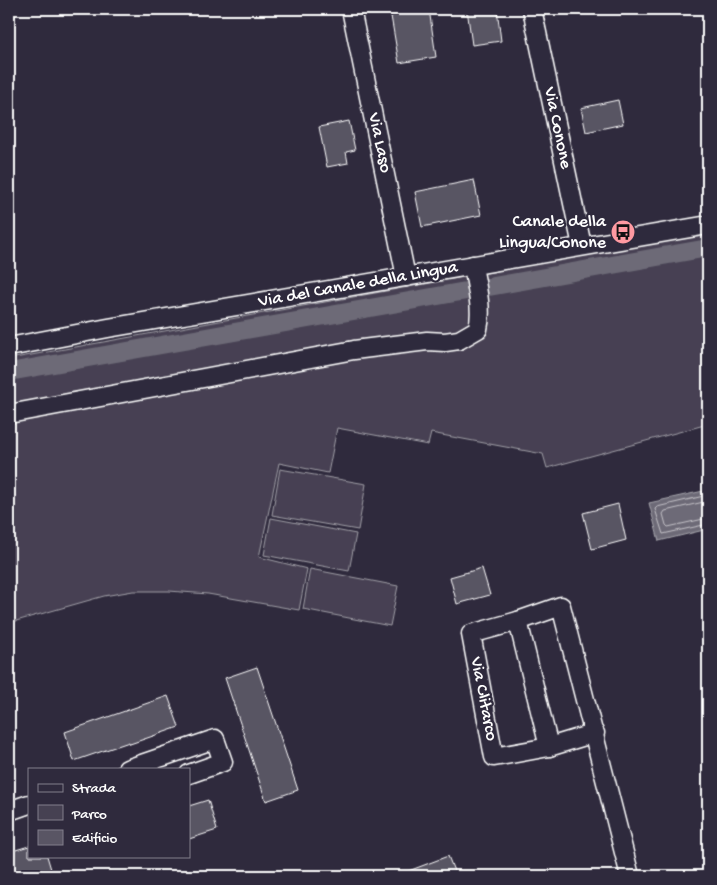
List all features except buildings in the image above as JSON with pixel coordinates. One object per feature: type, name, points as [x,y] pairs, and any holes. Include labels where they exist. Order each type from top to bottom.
[{"type":"street","name":"Via Laso","points":[[351,9],[406,277]]},
{"type":"street","name":"Via Conone","points":[[532,9],[582,246]]},
{"type":"street","name":"Via del Canale della Lingua","points":[[9,347],[108,328],[406,277],[474,273],[582,246],[708,225]]},
{"type":"street","points":[[9,414],[354,350],[420,342],[459,340],[478,329],[480,309],[474,273]]},
{"type":"street","name":"Via Clitarco","points":[[595,734],[548,747],[494,758],[471,634],[518,621],[561,606],[595,734],[630,876]]},
{"type":"street","points":[[518,621],[548,747]]},
{"type":"street","points":[[130,768],[215,739],[223,762],[190,774]]},
{"type":"street","points":[[9,811],[28,804]]},
{"type":"green space","points":[[708,233],[708,424],[547,468],[543,454],[431,433],[428,445],[337,428],[328,473],[279,463],[259,557],[307,569],[299,610],[208,594],[133,591],[104,596],[9,623],[9,359]]},
{"type":"green space","points":[[280,469],[366,484],[358,530],[272,515]]},
{"type":"green space","points":[[271,518],[356,534],[349,571],[264,555]]},
{"type":"green space","points":[[310,569],[398,586],[390,626],[303,609]]},
{"type":"water","points":[[708,490],[708,529],[659,541],[649,503]]},
{"type":"waterway","points":[[9,372],[708,248]]},
{"type":"place","name":"Canale della Lingua/Conone","points":[[623,232]]}]
